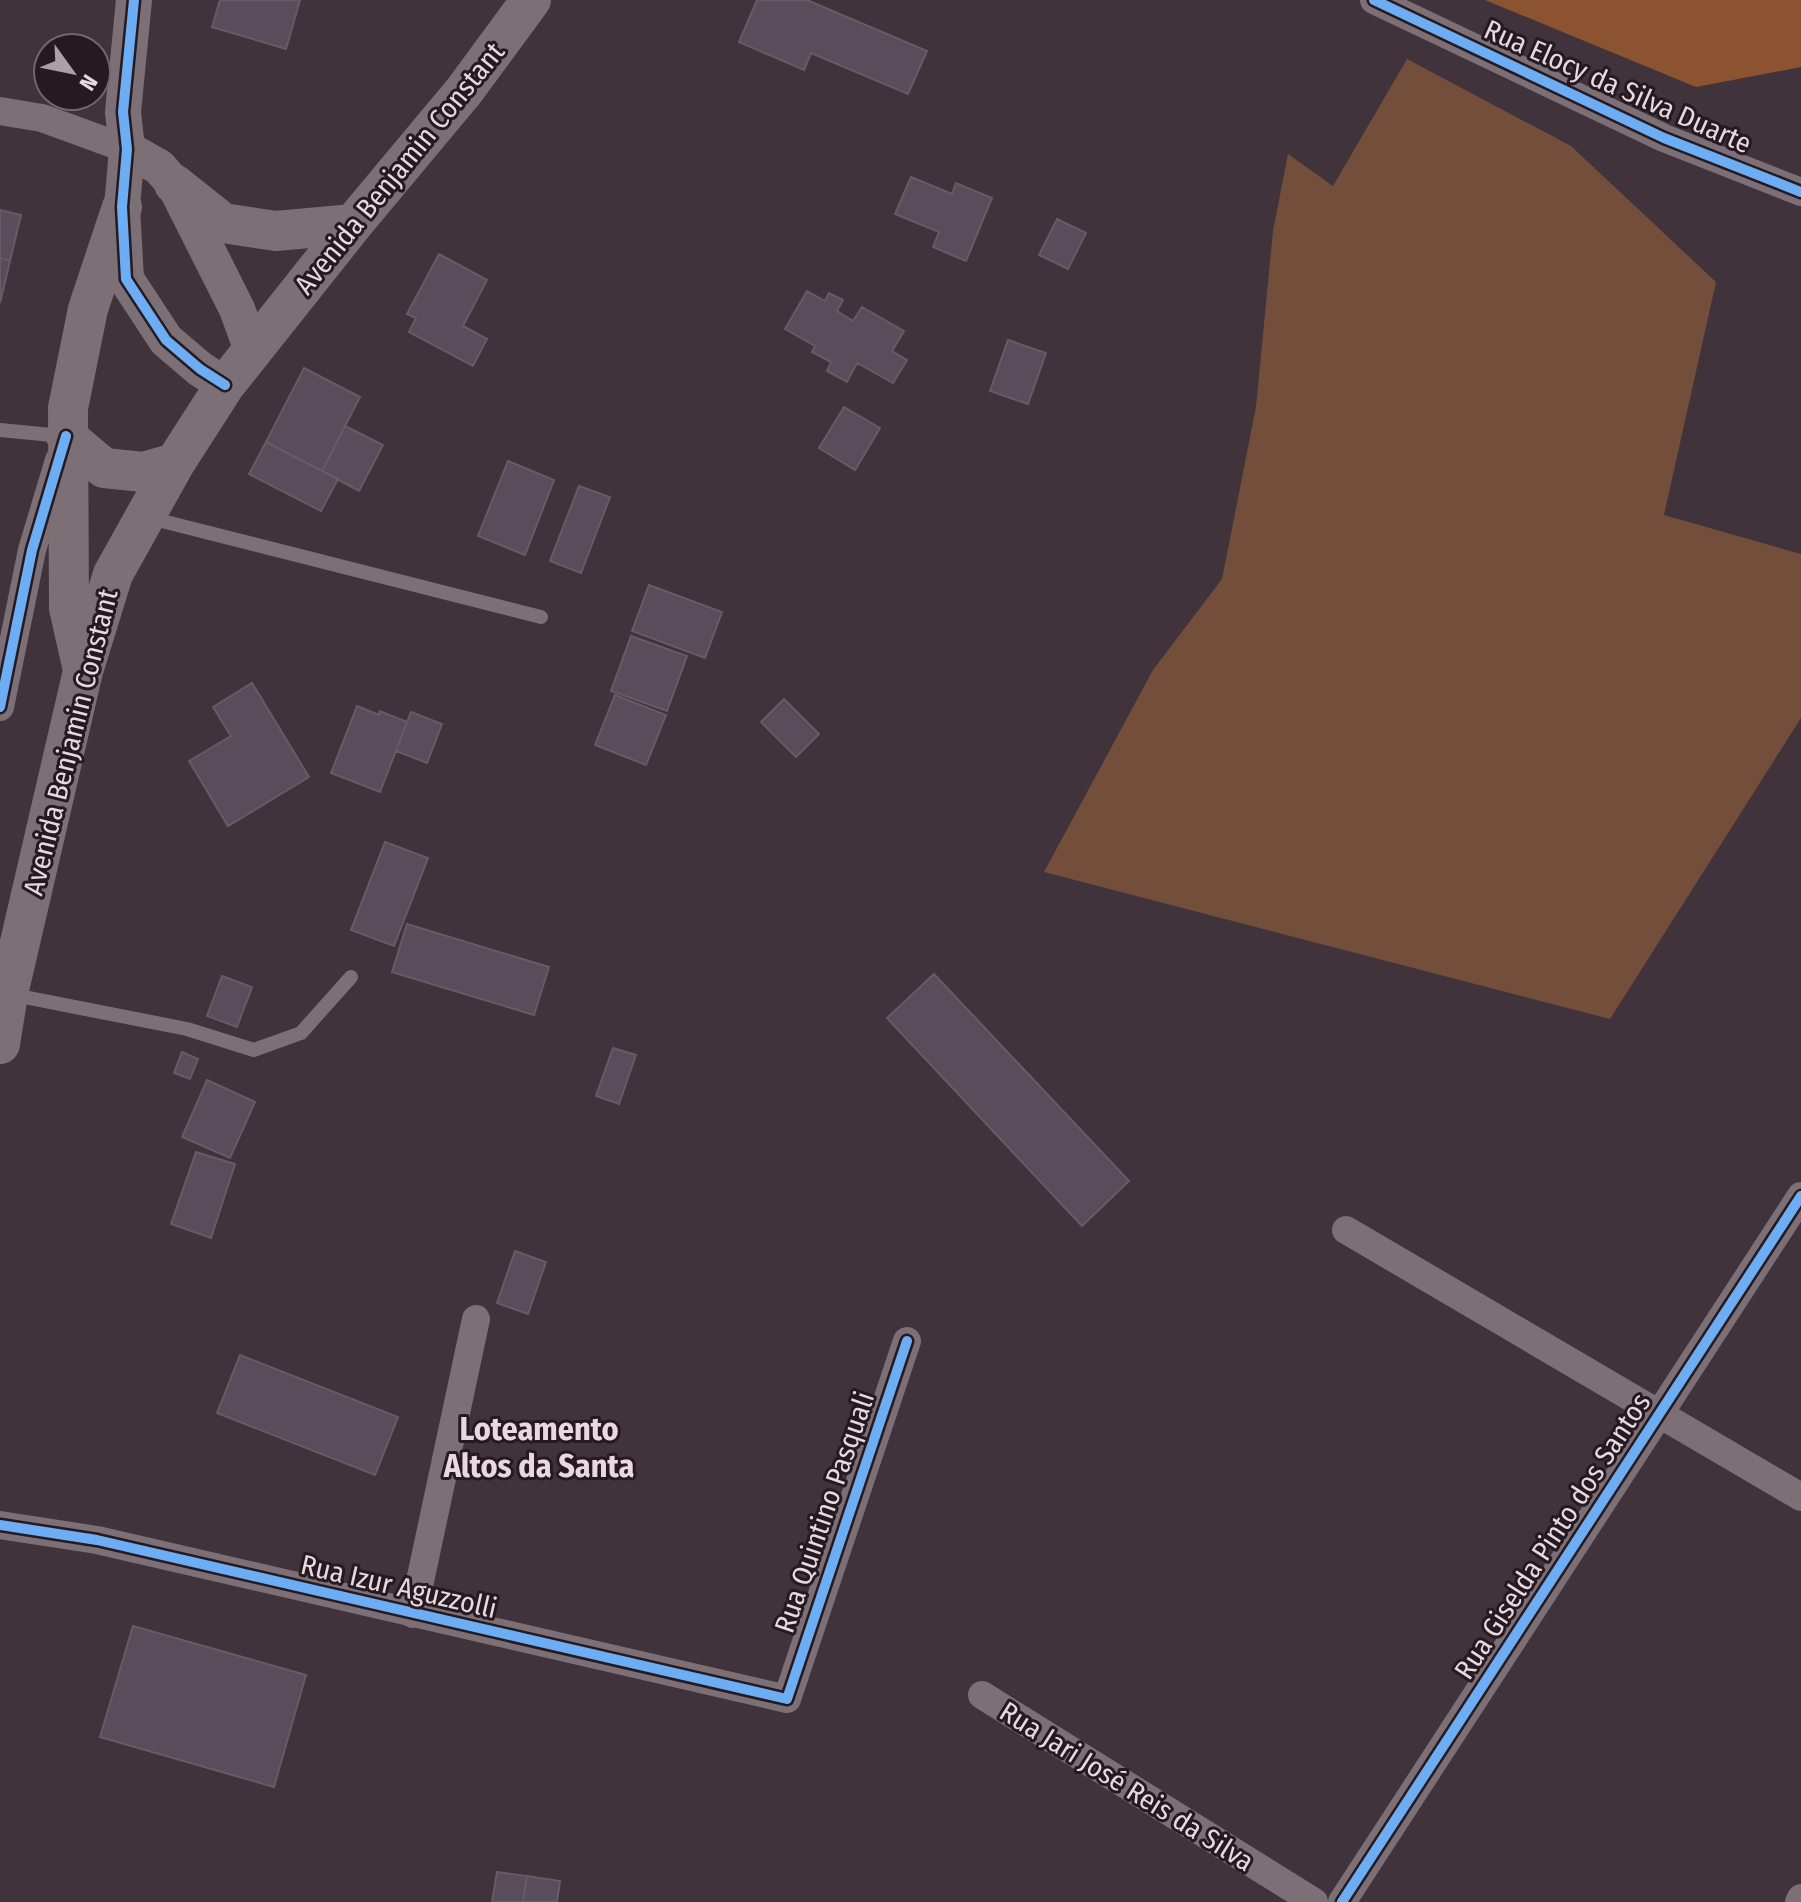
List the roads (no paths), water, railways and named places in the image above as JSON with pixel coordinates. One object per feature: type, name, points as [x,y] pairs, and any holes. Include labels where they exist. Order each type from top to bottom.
[{"type":"main road","name":"Avenida Benjamin Constant","points":[[0,1044],[8,994],[83,671],[113,574],[175,463],[225,385],[464,91],[531,0]]},
{"type":"main road","points":[[174,184],[223,223],[276,231],[353,224]]},
{"type":"main road","points":[[83,671],[69,608],[66,436],[72,382],[88,309],[122,207]]},
{"type":"main road","points":[[66,436],[104,468],[143,472],[175,463]]},
{"type":"street","points":[[134,0],[123,112],[127,149],[122,207],[126,279],[166,340],[200,369],[225,385]]},
{"type":"street","name":"Rua Elocy da Silva Duarte","points":[[1374,0],[1664,138],[1801,192]]},
{"type":"street","points":[[0,111],[42,118],[127,149],[159,167],[174,184],[237,309],[253,353]]},
{"type":"street","points":[[0,707],[32,550],[66,436]]},
{"type":"street","name":"Rua Giselda Pinto dos Santos","points":[[1342,1902],[1801,1196]]},
{"type":"street","points":[[1346,1230],[1801,1497]]},
{"type":"street","points":[[413,1614],[476,1319]]},
{"type":"street","name":"Rua Quintino Pasquali","points":[[787,1699],[907,1341]]},
{"type":"street","name":"Rua Izur Aguzzolli","points":[[0,1525],[97,1540],[787,1699]]},
{"type":"street","name":"Rua Jari José Reis da Silva","points":[[982,1695],[1314,1902]]},
{"type":"lane","points":[[0,430],[66,436]]},
{"type":"lane","points":[[145,517],[541,617]]},
{"type":"lane","points":[[8,994],[187,1029],[254,1050],[301,1033],[351,977]]},
{"type":"district","name":"Loteamento Altos da Santa","points":[[539,1448]]}]
